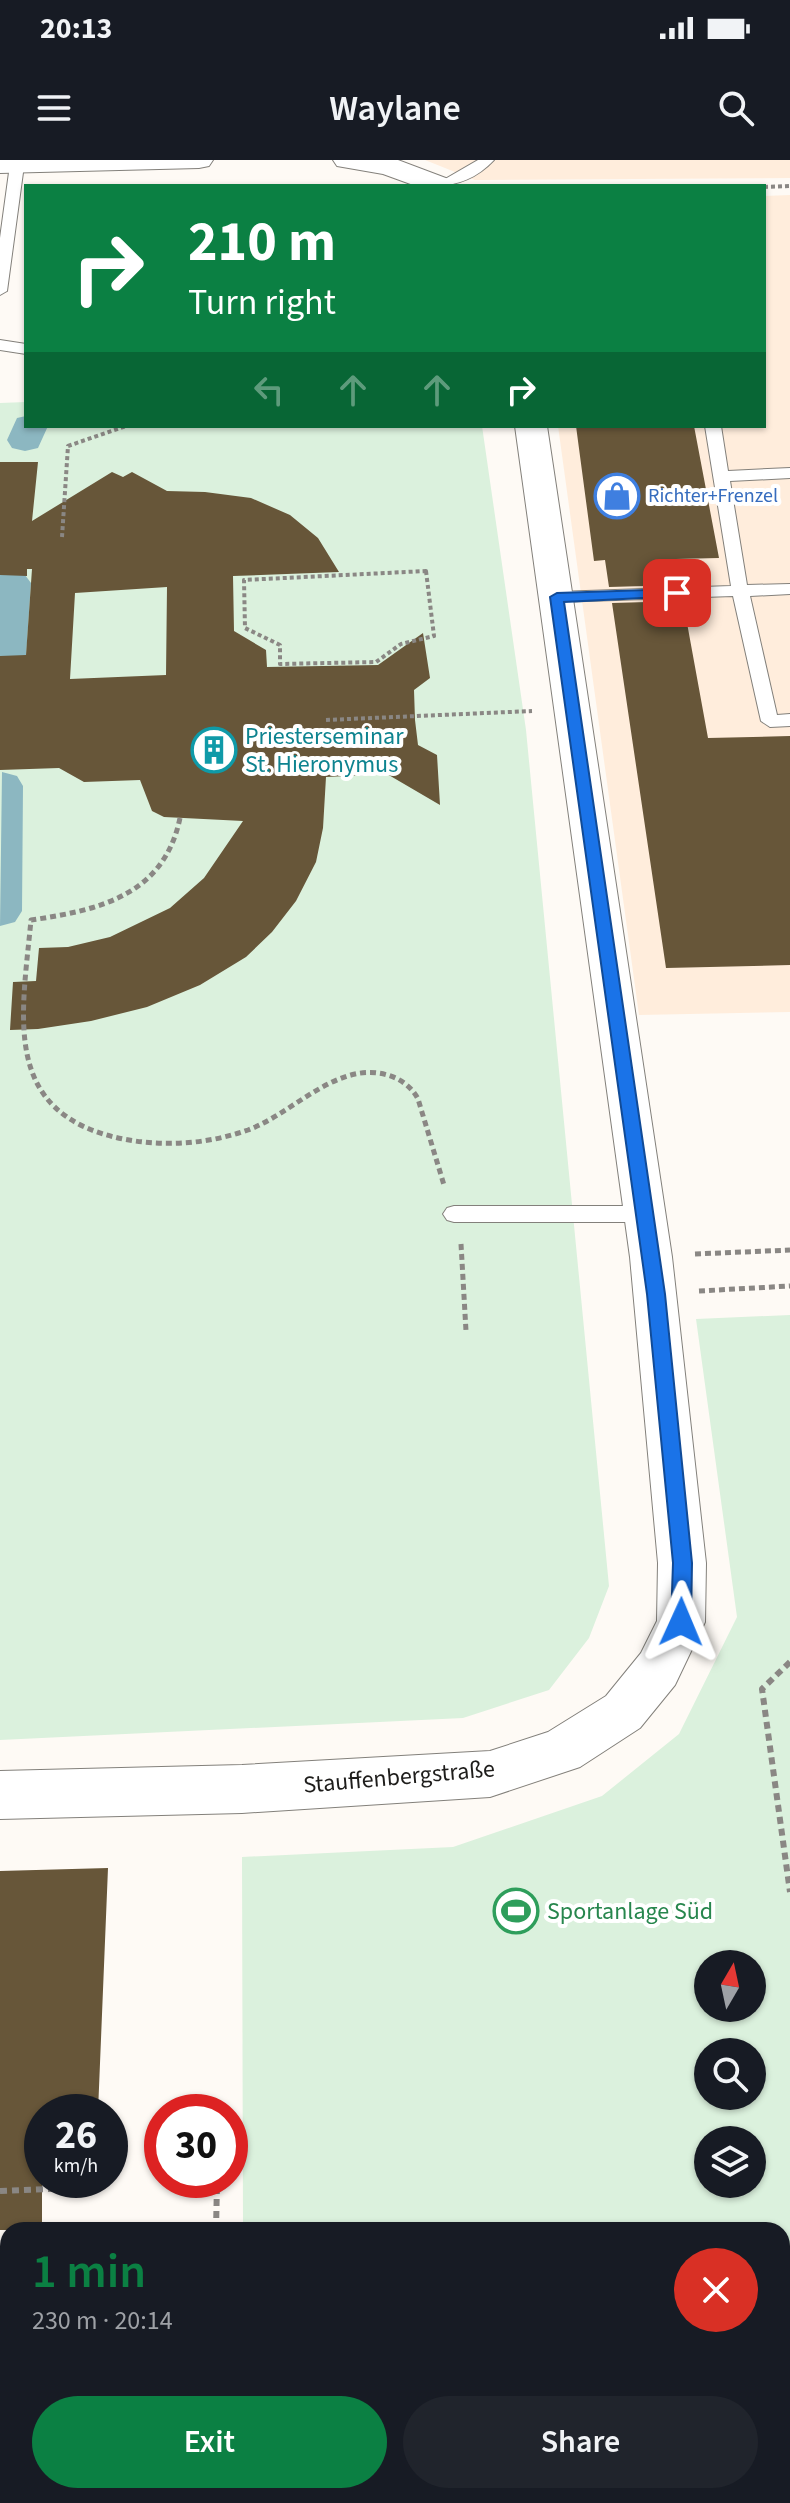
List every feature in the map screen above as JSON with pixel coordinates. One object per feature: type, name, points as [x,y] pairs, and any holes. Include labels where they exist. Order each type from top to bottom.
[{"type":"street","points":[[9,165],[199,160]]},
{"type":"street","points":[[347,160],[389,166],[436,184]]},
{"type":"street","name":"Stauffenbergstraße","points":[[0,1795],[242,1789],[490,1774],[562,1751],[623,1712],[658,1669],[681,1622],[682,1563],[654,1275],[531,428]]},
{"type":"lane","points":[[446,184],[465,176],[487,160]]},
{"type":"lane","points":[[0,291],[9,165]]},
{"type":"lane","points":[[0,345],[24,349]]},
{"type":"lane","points":[[713,428],[740,591],[770,721],[790,720]]},
{"type":"lane","points":[[723,476],[790,473]]},
{"type":"lane","points":[[557,597],[790,589]]},
{"type":"lane","points":[[454,1214],[645,1214]]},
{"type":"path","points":[[766,187],[790,186]]},
{"type":"path","points":[[62,537],[68,446],[120,428]]},
{"type":"path","points":[[426,571],[434,636],[401,644],[376,662],[280,664],[280,645],[245,628],[244,580],[426,571]]},
{"type":"path","points":[[326,720],[573,709]]},
{"type":"path","points":[[180,818],[174,848],[143,884],[97,908],[31,920],[24,1044],[35,1084],[51,1107],[77,1125],[117,1137],[168,1143],[204,1141],[239,1133],[269,1121],[349,1073],[386,1073],[415,1093],[454,1214],[461,1237],[466,1331]]},
{"type":"path","points":[[654,1275],[790,1250]]},
{"type":"path","points":[[654,1275],[790,1286]]},
{"type":"path","points":[[790,1662],[762,1689],[790,1892]]},
{"type":"path","points":[[0,2191],[24,2190]]},
{"type":"path","points":[[216,2222],[217,2198]]},
{"type":"shaded area","points":[[425,160],[790,160],[790,178],[475,180]]},
{"type":"shaded area","points":[[790,195],[790,1012],[639,1015],[558,428],[766,428],[766,196]]},
{"type":"green space","points":[[24,402],[24,428],[482,428],[526,730],[609,1586],[589,1638],[549,1690],[463,1718],[0,1740],[0,403]]},
{"type":"green space","name":"Sportanlage Süd","points":[[790,1315],[790,2222],[243,2222],[243,2198],[248,2198],[248,2094],[243,2094],[242,1857],[453,1847],[602,1796],[679,1734],[737,1617],[696,1319]]},
{"type":"building","points":[[576,428],[694,428],[719,558],[676,559],[680,585],[609,587],[605,560],[594,561]]},
{"type":"building","name":"Priesterseminar St. Hieronymus","points":[[0,462],[38,462],[32,521],[112,472],[123,477],[132,472],[167,491],[251,498],[290,515],[318,538],[339,572],[233,576],[234,631],[266,650],[267,667],[378,665],[423,633],[430,678],[414,690],[415,720],[418,745],[437,755],[440,805],[387,774],[326,777],[323,828],[316,862],[296,901],[272,932],[246,957],[200,985],[147,1007],[91,1021],[10,1030],[13,982],[36,981],[39,948],[68,947],[110,937],[170,908],[204,878],[243,821],[164,817],[152,811],[140,780],[84,782],[59,768],[0,770],[0,656],[26,655],[32,569],[27,569],[27,576],[0,575]],"holes":[[[167,587],[166,675],[70,679],[75,593]]]},
{"type":"building","points":[[683,601],[708,738],[790,736],[790,965],[666,968],[612,603]]},
{"type":"building","points":[[108,1868],[99,2094],[24,2094],[24,2198],[42,2198],[42,2222],[0,2222],[0,1871]]},
{"type":"waterway","points":[[25,440],[29,428]]},
{"type":"waterway","points":[[6,657],[12,583]]},
{"type":"waterway","points":[[0,911],[2,786]]},
{"type":"place","name":"Richter+Frenzel","points":[[617,496]]},
{"type":"place","name":"Priesterseminar St. Hieronymus","points":[[214,750]]},
{"type":"place","name":"Sportanlage Süd","points":[[516,1911]]},
{"type":"route","points":[[677,593],[557,597],[656,1294],[682,1563],[681,1622]]}]
